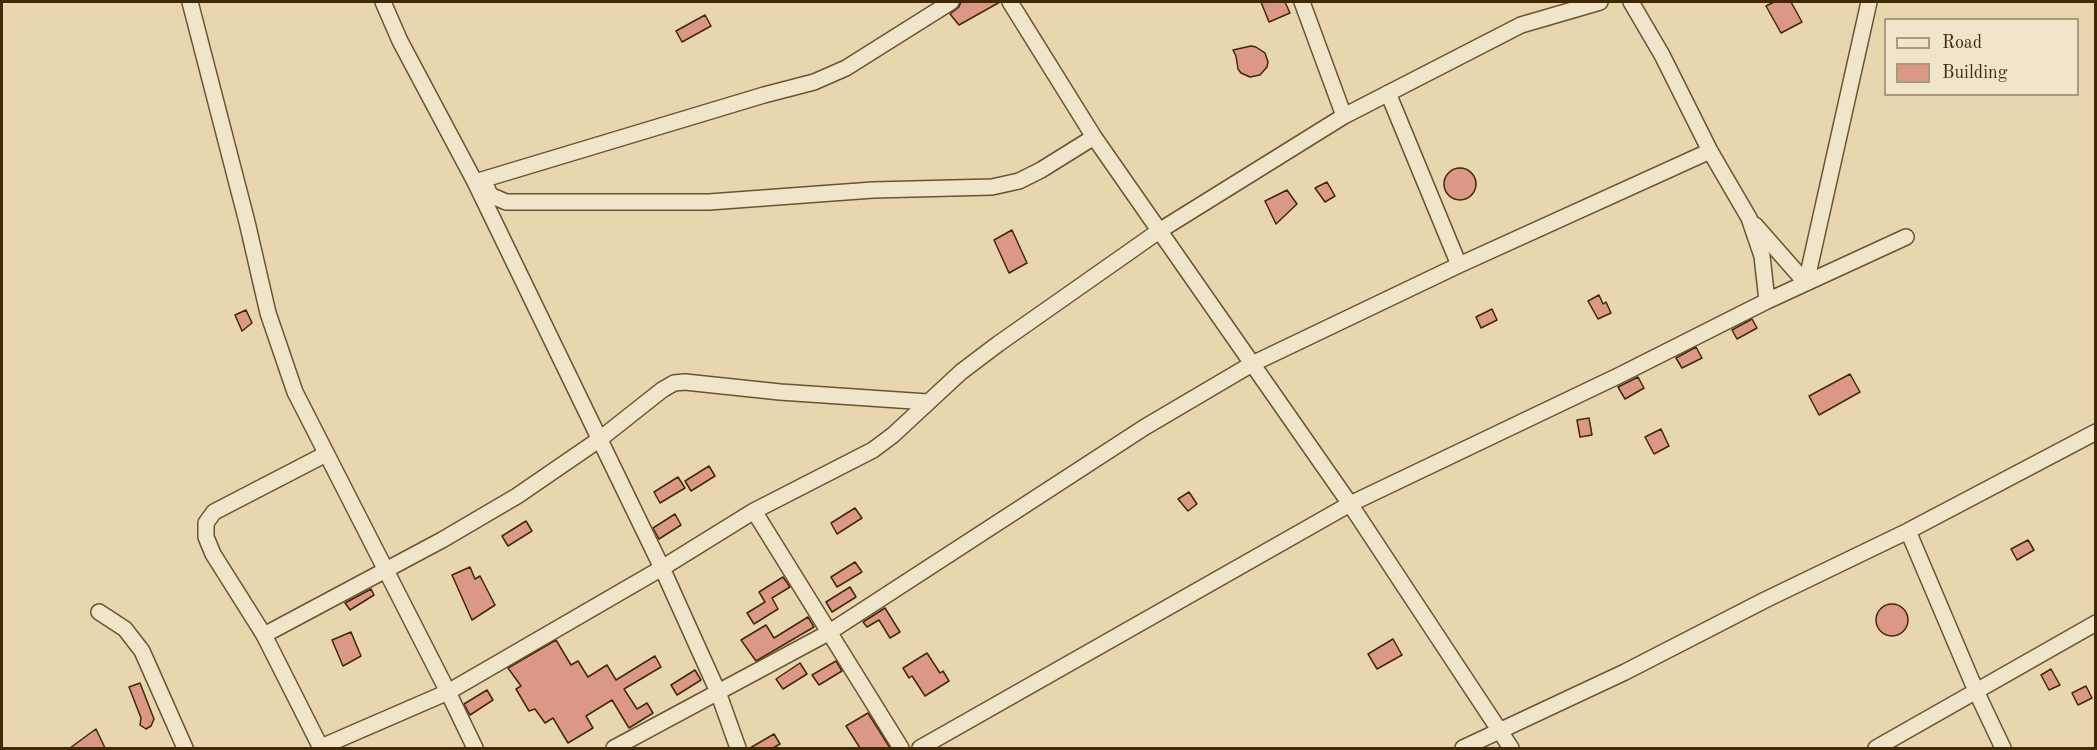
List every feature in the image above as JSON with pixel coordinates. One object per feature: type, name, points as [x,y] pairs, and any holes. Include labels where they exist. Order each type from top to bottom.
[{"type":"street","points":[[190,2],[247,222],[268,314],[295,392],[475,748]]},
{"type":"street","points":[[383,2],[400,41],[479,180],[662,567],[718,692],[738,748]]},
{"type":"street","points":[[479,180],[814,82],[846,68],[951,2]]},
{"type":"street","points":[[1010,2],[1094,137],[1350,504],[1511,748]]},
{"type":"street","points":[[1302,2],[1344,116]]},
{"type":"street","points":[[326,454],[214,512],[206,523],[206,537],[213,554],[264,635],[320,748],[448,692],[754,511],[873,450],[961,372],[1159,231],[1344,116],[1521,25],[1600,2]]},
{"type":"street","points":[[1631,2],[1749,218],[1762,256],[1767,301]]},
{"type":"street","points":[[1806,283],[1869,2]]},
{"type":"street","points":[[1388,93],[1459,265]]},
{"type":"street","points":[[479,180],[490,195],[506,202],[709,202],[873,190],[992,187],[1019,181],[1094,137]]},
{"type":"street","points":[[614,748],[828,633],[1145,427],[1252,364],[1459,265],[1710,150]]},
{"type":"street","points":[[1749,218],[1806,283]]},
{"type":"street","points":[[920,748],[1350,504],[1618,376],[1767,301],[1906,237]]},
{"type":"street","points":[[264,635],[442,540],[517,496],[600,439],[674,383],[685,382],[780,392],[928,402]]},
{"type":"street","points":[[1463,748],[1500,733],[1908,531],[2096,432]]},
{"type":"street","points":[[754,511],[901,748]]},
{"type":"street","points":[[1908,531],[1976,691],[2003,748]]},
{"type":"street","points":[[99,612],[125,629],[142,651],[185,748]]},
{"type":"street","points":[[1876,748],[2096,623]]},
{"type":"building","points":[[961,2],[1000,2],[959,25],[950,14],[959,7]]},
{"type":"building","points":[[1261,2],[1285,2],[1290,13],[1269,22]]},
{"type":"building","points":[[1774,2],[1791,2],[1802,22],[1781,33],[1766,6]]},
{"type":"building","points":[[705,15],[711,26],[682,42],[676,31]]},
{"type":"building","points":[[1251,46],[1265,53],[1268,62],[1260,75],[1250,77],[1238,69],[1233,50]]},
{"type":"building","points":[[1460,168],[1471,173],[1476,184],[1471,195],[1460,200],[1449,195],[1444,184],[1449,173]]},
{"type":"building","points":[[1327,182],[1335,196],[1325,202],[1315,188]]},
{"type":"building","points":[[1287,190],[1297,204],[1276,224],[1265,201]]},
{"type":"building","points":[[1012,230],[1027,263],[1009,273],[994,240]]},
{"type":"building","points":[[1599,295],[1603,304],[1606,302],[1611,313],[1598,319],[1588,301]]},
{"type":"building","points":[[1492,309],[1497,320],[1481,328],[1476,317]]},
{"type":"building","points":[[246,310],[252,323],[242,331],[235,315]]},
{"type":"building","points":[[1752,319],[1757,328],[1737,339],[1732,330]]},
{"type":"building","points":[[1696,347],[1702,358],[1682,368],[1676,358]]},
{"type":"building","points":[[1850,374],[1860,392],[1819,415],[1809,396]]},
{"type":"building","points":[[1638,377],[1644,388],[1625,399],[1618,387]]},
{"type":"building","points":[[1589,418],[1592,435],[1580,437],[1577,420]]},
{"type":"building","points":[[1661,429],[1669,446],[1654,454],[1645,437]]},
{"type":"building","points":[[709,466],[715,476],[691,491],[685,481]]},
{"type":"building","points":[[678,477],[685,488],[660,503],[654,492]]},
{"type":"building","points":[[1189,492],[1197,504],[1188,511],[1178,499]]},
{"type":"building","points":[[855,508],[862,518],[837,534],[831,523]]},
{"type":"building","points":[[675,514],[681,525],[659,539],[653,528]]},
{"type":"building","points":[[526,521],[532,531],[508,546],[502,536]]},
{"type":"building","points":[[2028,540],[2034,550],[2017,560],[2011,549]]},
{"type":"building","points":[[855,562],[862,572],[837,587],[831,577]]},
{"type":"building","points":[[470,567],[475,579],[480,576],[495,605],[472,620],[452,575]]},
{"type":"building","points":[[783,577],[790,587],[772,598],[778,609],[754,624],[747,613],[765,602],[759,592]]},
{"type":"building","points":[[850,587],[856,597],[832,612],[826,602]]},
{"type":"building","points":[[371,589],[374,595],[350,610],[345,603]]},
{"type":"building","points":[[1892,604],[1903,609],[1908,620],[1903,631],[1892,636],[1881,631],[1876,620],[1881,609]]},
{"type":"building","points":[[885,608],[900,632],[890,638],[879,620],[867,627],[863,622]]},
{"type":"building","points":[[808,617],[814,627],[756,661],[741,640],[766,625],[774,638]]},
{"type":"building","points":[[351,632],[361,656],[343,666],[332,640]]},
{"type":"building","points":[[1393,639],[1402,655],[1377,669],[1368,654]]},
{"type":"building","points":[[556,640],[571,665],[578,661],[588,677],[607,665],[616,680],[655,656],[661,667],[624,689],[637,709],[647,703],[653,713],[629,728],[612,700],[586,716],[593,728],[568,743],[553,718],[545,723],[535,709],[529,711],[516,689],[521,686],[508,668]]},
{"type":"building","points":[[927,653],[940,673],[943,671],[949,681],[925,696],[912,676],[909,678],[903,668]]},
{"type":"building","points":[[836,661],[842,671],[819,685],[812,675]]},
{"type":"building","points":[[800,663],[807,674],[783,689],[776,679]]},
{"type":"building","points":[[2051,669],[2060,685],[2049,690],[2041,675]]},
{"type":"building","points":[[695,670],[701,680],[677,695],[671,685]]},
{"type":"building","points":[[140,683],[154,719],[151,726],[146,729],[140,725],[141,718],[129,687]]},
{"type":"building","points":[[2086,686],[2092,698],[2078,705],[2072,693]]},
{"type":"building","points":[[487,690],[493,700],[470,715],[464,704]]},
{"type":"building","points":[[868,713],[890,748],[860,748],[846,726]]},
{"type":"building","points":[[96,729],[105,748],[70,748],[89,734]]},
{"type":"building","points":[[774,734],[780,744],[773,748],[750,748]]}]
